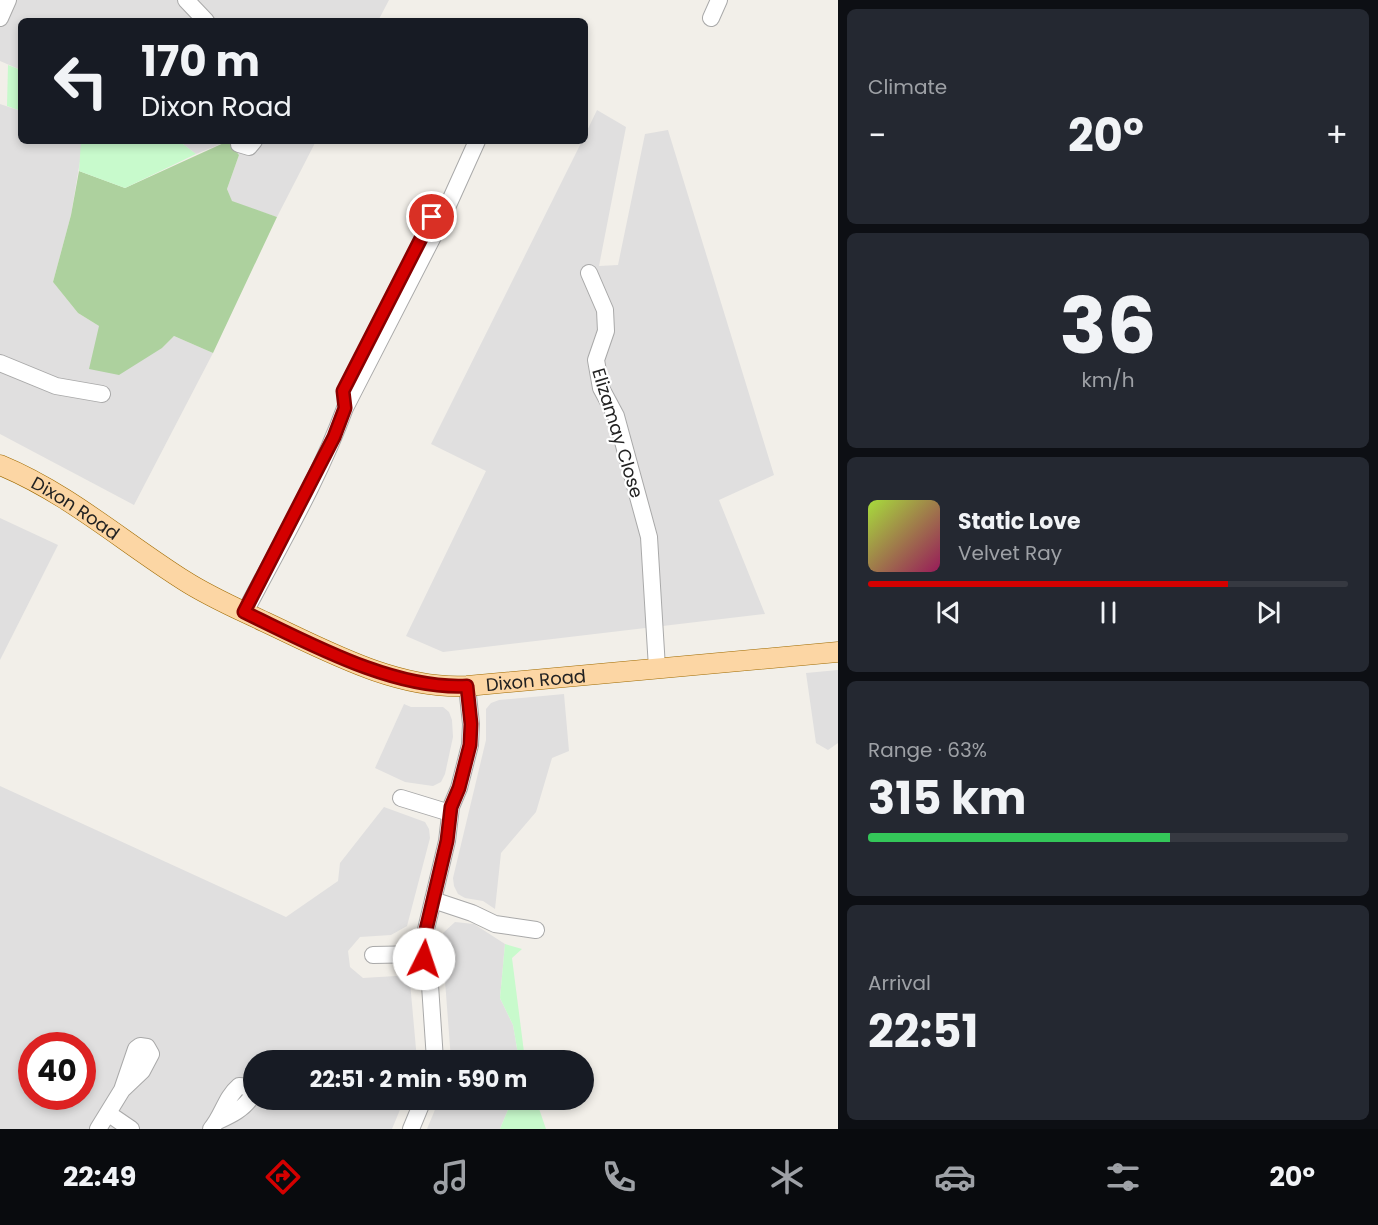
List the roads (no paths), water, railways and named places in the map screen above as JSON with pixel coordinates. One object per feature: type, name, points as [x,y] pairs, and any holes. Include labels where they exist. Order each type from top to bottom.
[{"type":"main road","name":"Dixon Road","points":[[0,465],[58,495],[184,580],[244,612],[341,656],[394,676],[429,685],[467,686],[838,652]]},
{"type":"street","points":[[0,18],[8,0]]},
{"type":"street","points":[[186,0],[203,18]]},
{"type":"street","points":[[711,18],[719,0]]},
{"type":"street","points":[[244,612],[440,223],[444,209],[476,144]]},
{"type":"street","name":"Elizamay Close","points":[[589,273],[604,310],[606,331],[596,360],[601,388],[616,416],[649,537],[657,668]]},
{"type":"street","points":[[0,363],[56,386],[102,394]]},
{"type":"street","points":[[434,1050],[430,985],[423,954],[425,934],[448,836],[450,813],[470,745],[471,724],[467,686]]},
{"type":"street","points":[[400,798],[450,813]]},
{"type":"street","points":[[433,900],[472,913],[495,924],[536,930]]},
{"type":"street","points":[[373,955],[423,954]]},
{"type":"street","points":[[98,1129],[122,1090]]},
{"type":"street","points":[[411,1129],[419,1110]]},
{"type":"street","points":[[109,1114],[130,1129]]}]
